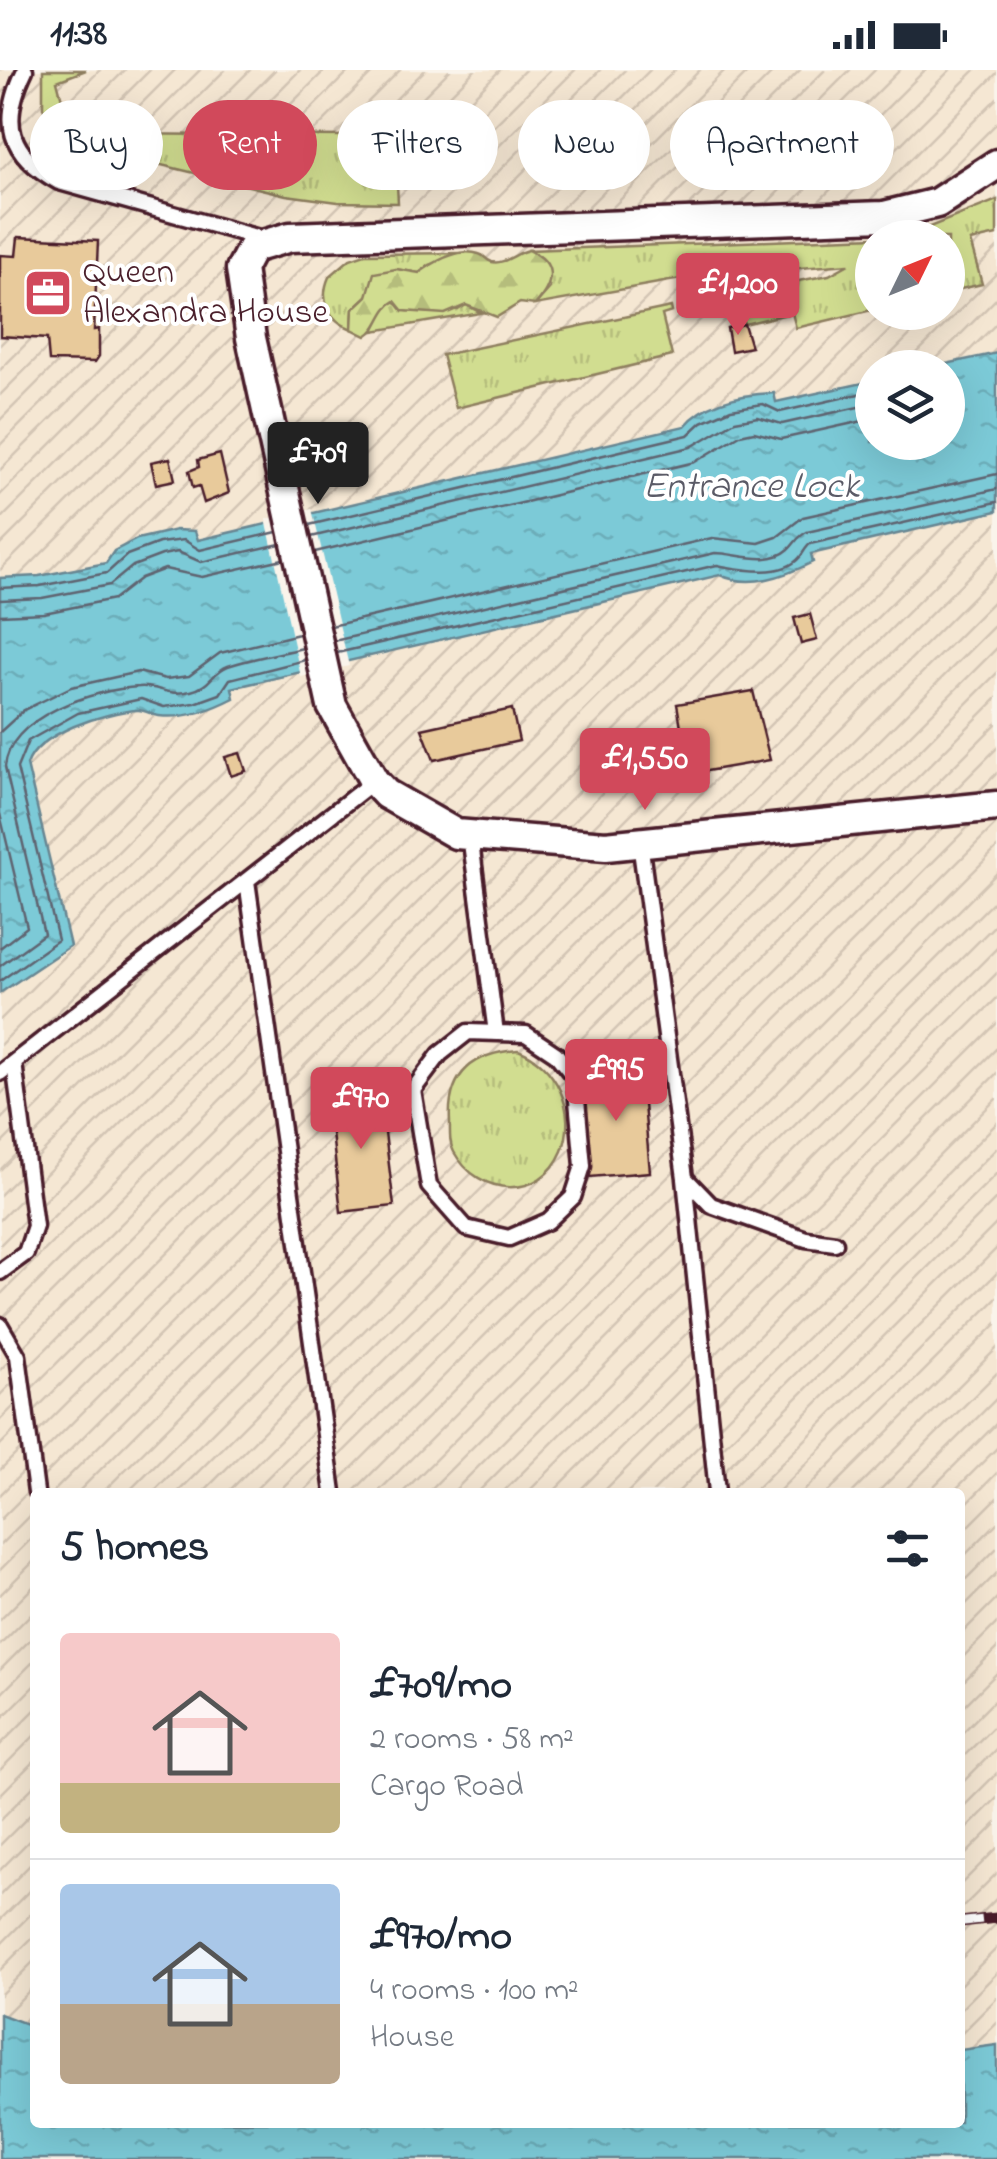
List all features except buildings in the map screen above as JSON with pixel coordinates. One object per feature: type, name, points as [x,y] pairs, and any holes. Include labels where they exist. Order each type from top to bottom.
[{"type":"street","points":[[997,164],[937,203],[884,216],[328,235],[270,241],[252,248],[241,269],[251,338],[332,706],[374,782],[386,794],[456,834],[606,846],[997,806]]},
{"type":"lane","points":[[26,70],[15,89],[10,128],[18,151],[35,168],[59,182],[270,241]]},
{"type":"lane","points":[[0,1073],[374,782]]},
{"type":"lane","points":[[470,835],[496,1032]]},
{"type":"lane","points":[[640,842],[685,1178],[717,1488]]},
{"type":"lane","points":[[247,881],[332,1488]]},
{"type":"lane","points":[[468,1032],[496,1032],[526,1034],[556,1054],[576,1078],[583,1166],[573,1197],[548,1221],[509,1238],[466,1228],[430,1186],[413,1090],[440,1054],[468,1032]]},
{"type":"lane","points":[[0,1272],[26,1253],[35,1226],[14,1063]]},
{"type":"lane","points":[[685,1178],[711,1205],[806,1239],[834,1243]]},
{"type":"lane","points":[[0,1325],[18,1356],[35,1488]]},
{"type":"shaded area","points":[[0,70],[997,70],[997,2045],[965,2049],[965,1488],[30,1488],[30,2025],[0,2014],[0,993],[70,946],[0,645]]},
{"type":"green space","points":[[43,70],[86,70],[57,81],[62,100],[43,100]]},
{"type":"green space","points":[[163,134],[183,135],[183,170],[163,165]]},
{"type":"green space","points":[[317,136],[337,136],[337,190],[397,190],[398,203],[338,202],[265,190],[317,190]]},
{"type":"green space","points":[[997,200],[997,235],[970,241],[982,284],[965,288],[965,220],[947,220]]},
{"type":"green space","points":[[855,238],[855,314],[796,328],[792,313],[744,324],[737,293],[829,275],[849,264],[692,277],[535,305],[550,288],[529,250]]},
{"type":"green space","points":[[529,250],[545,261],[550,274],[535,305],[520,303],[497,317],[466,305],[445,314],[403,311],[395,301],[366,336],[352,329],[353,309],[367,296],[374,273],[396,269],[419,273],[439,260],[463,252],[497,262]]},
{"type":"green space","points":[[470,253],[430,265],[419,273],[396,269],[353,309],[352,329],[337,320],[328,308],[325,294],[329,277],[350,259],[365,254]]},
{"type":"green space","points":[[396,301],[458,310],[466,305],[481,313],[374,331],[385,306]]},
{"type":"green space","points":[[671,307],[672,312],[662,315],[672,356],[456,408],[442,355]]},
{"type":"green space","points":[[518,1050],[543,1066],[553,1078],[565,1105],[566,1136],[562,1151],[540,1179],[509,1187],[478,1178],[454,1152],[450,1106],[458,1079],[466,1069],[488,1056]]},
{"type":"water","name":"Entrance Lock","points":[[997,353],[997,511],[811,554],[813,562],[767,579],[743,581],[720,575],[232,688],[234,698],[197,713],[168,717],[140,710],[123,712],[74,726],[44,743],[27,765],[70,946],[0,993],[0,578],[39,576],[106,563],[114,551],[137,539],[176,530],[195,531],[198,540],[685,426],[703,410],[750,395],[774,393],[776,402],[855,385],[855,460],[965,460],[965,360]]},
{"type":"water","points":[[0,2014],[30,2025],[30,2128],[965,2128],[965,2049],[997,2045],[997,2159],[0,2159]]},
{"type":"pier","points":[[312,509],[349,666],[301,677],[266,519]]},
{"type":"railway","points":[[965,1921],[997,1918]]},
{"type":"place","name":"Queen Alexandra House","points":[[48,293]]}]
